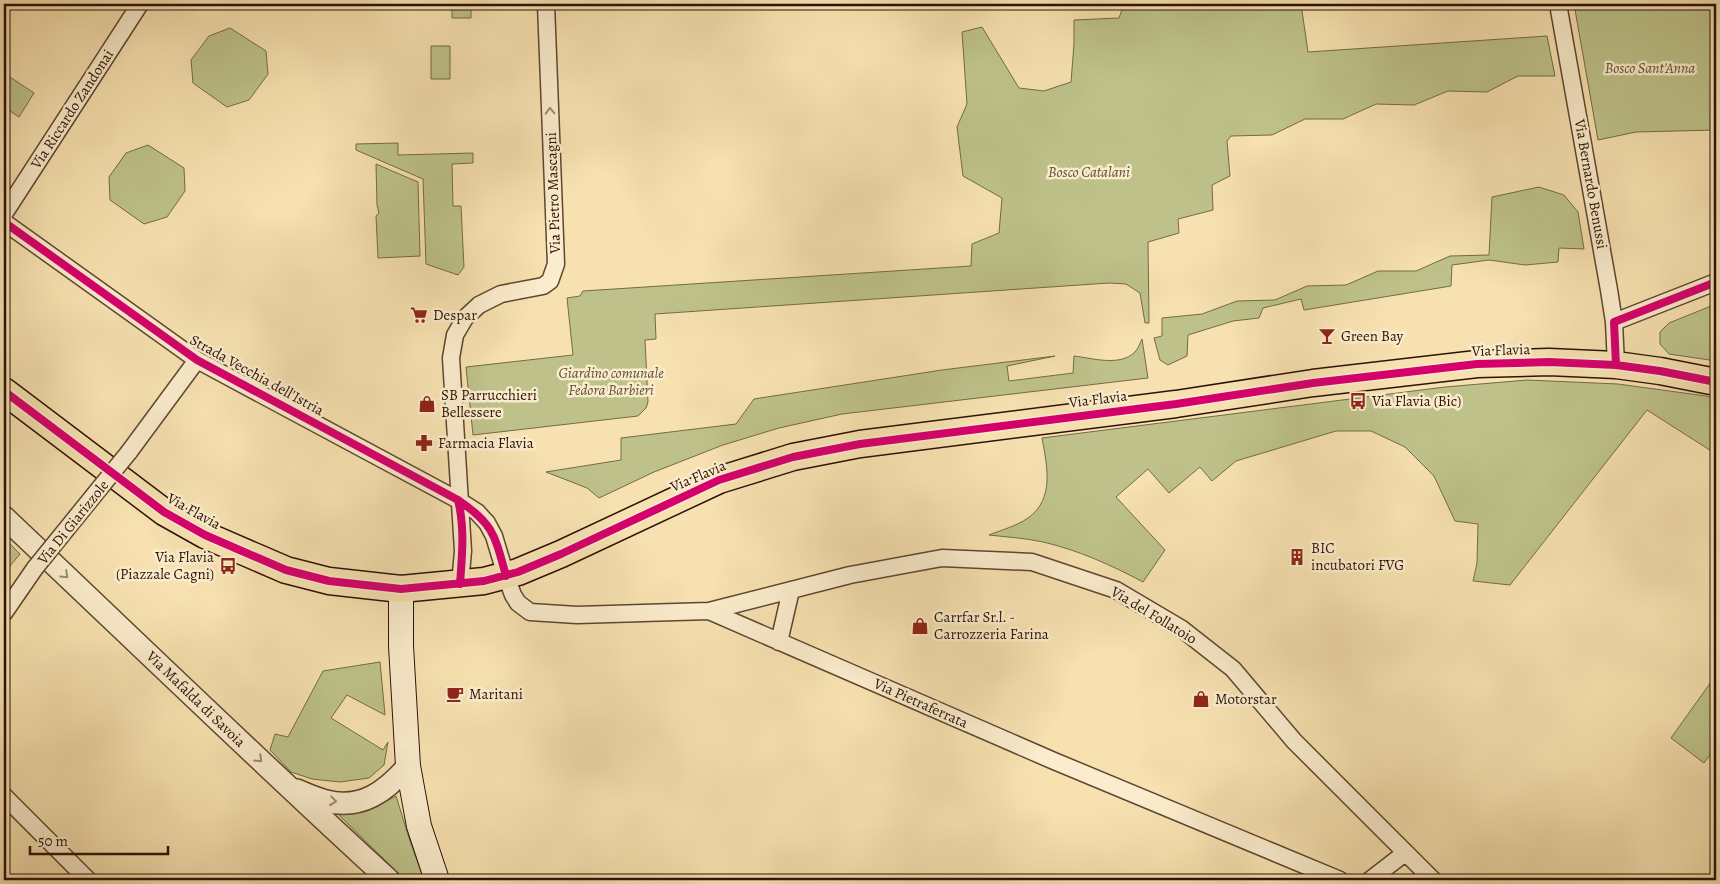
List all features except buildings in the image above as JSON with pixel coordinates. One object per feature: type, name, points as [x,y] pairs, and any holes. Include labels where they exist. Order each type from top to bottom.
[{"type":"main road","name":"Via Flavia","points":[[4,391],[164,512],[205,534],[286,570],[329,581],[401,589],[484,582],[506,576],[561,554],[719,480],[793,457],[860,444],[1176,404],[1313,383],[1477,364],[1549,362],[1616,366],[1660,371],[1716,382]]},
{"type":"main road","points":[[401,589],[401,646],[408,766],[419,826],[437,880]]},
{"type":"street","name":"Via Riccardo Zandonai","points":[[4,214],[140,4]]},
{"type":"street","name":"Via Pietro Mascagni","points":[[460,584],[462,551],[461,515],[458,500],[450,358],[455,335],[465,318],[479,304],[501,294],[543,286],[550,281],[556,264],[546,4]]},
{"type":"street","name":"Via Bernardo Benussi","points":[[1558,4],[1586,152],[1614,322],[1616,366]]},
{"type":"street","name":"Strada Vecchia dell'Istria","points":[[4,222],[197,360],[477,512],[487,523],[494,536],[506,576]]},
{"type":"street","points":[[1614,322],[1716,282]]},
{"type":"street","name":"Via Di Giarizzole","points":[[5,609],[35,568],[129,452],[197,360]]},
{"type":"street","name":"Via Mafalda di Savoia","points":[[4,517],[287,787],[389,880]]},
{"type":"street","name":"Via del Follatoio","points":[[709,611],[850,575],[942,558],[1032,562],[1116,590],[1182,629],[1233,669],[1294,741],[1433,880]]},
{"type":"street","name":"Via Pietraferrata","points":[[506,576],[513,596],[518,603],[530,612],[577,615],[709,611],[1054,762],[1340,880]]},
{"type":"street","points":[[779,642],[791,590]]},
{"type":"street","points":[[287,787],[328,801],[351,803],[378,795],[394,783],[408,766]]},
{"type":"street","points":[[4,796],[88,880]]},
{"type":"street","points":[[1370,880],[1404,853]]},
{"type":"green space","points":[[452,4],[471,4],[471,18],[452,18]]},
{"type":"green space","name":"Bosco Catalani","points":[[1124,4],[1301,4],[1308,52],[1547,36],[1555,76],[1518,76],[1487,92],[1448,91],[1414,105],[1376,104],[1343,119],[1305,119],[1272,135],[1231,136],[1227,141],[1230,176],[1212,185],[1213,210],[1178,219],[1179,233],[1148,242],[1149,323],[1145,323],[1140,293],[1126,284],[1109,283],[655,314],[656,339],[645,340],[648,402],[646,408],[638,416],[473,435],[466,367],[573,355],[567,298],[580,296],[583,291],[971,266],[972,244],[999,233],[1002,198],[963,176],[957,127],[967,104],[962,32],[982,27],[1019,88],[1044,91],[1071,82],[1074,20],[1119,18]]},
{"type":"green space","name":"Bosco Sant'Anna","points":[[1574,4],[1716,4],[1716,130],[1636,132],[1598,140]]},
{"type":"green space","points":[[230,28],[266,51],[268,74],[249,100],[227,107],[193,83],[191,60],[209,36]]},
{"type":"green space","points":[[431,46],[450,46],[450,79],[431,79]]},
{"type":"green space","points":[[4,73],[34,93],[19,117],[4,107]]},
{"type":"green space","points":[[398,143],[398,155],[473,153],[473,163],[452,164],[453,206],[461,206],[464,267],[458,275],[426,264],[423,179],[356,150],[356,144]]},
{"type":"green space","points":[[148,145],[184,168],[185,191],[167,217],[144,224],[110,200],[109,177],[126,153]]},
{"type":"green space","points":[[376,164],[418,182],[420,256],[378,258],[376,216],[379,213],[377,205]]},
{"type":"green space","points":[[1539,187],[1564,195],[1578,212],[1584,249],[1559,248],[1558,262],[1525,265],[1489,260],[1452,265],[1451,286],[1304,310],[1301,299],[1263,308],[1259,318],[1233,321],[1188,335],[1187,356],[1168,365],[1160,360],[1154,338],[1162,336],[1162,318],[1202,314],[1237,301],[1275,300],[1307,286],[1346,285],[1378,271],[1416,271],[1450,256],[1489,255],[1492,197]]},
{"type":"green space","points":[[1716,304],[1716,361],[1669,354],[1660,344],[1660,332],[1669,323]]},
{"type":"green space","points":[[1142,339],[1148,378],[842,414],[779,428],[723,445],[654,472],[599,498],[587,488],[546,472],[621,460],[621,438],[736,424],[754,399],[942,370],[1055,356],[1007,366],[1009,381],[1073,373],[1074,356],[1106,360],[1122,359],[1129,357],[1135,352]]},
{"type":"green space","points":[[1527,380],[1618,384],[1716,399],[1716,454],[1647,410],[1510,585],[1473,581],[1477,563],[1478,524],[1455,521],[1434,476],[1405,447],[1371,431],[1336,431],[1236,461],[1212,481],[1200,467],[1169,493],[1148,469],[1116,497],[1165,550],[1143,582],[1107,564],[1056,545],[989,535],[1024,521],[1037,510],[1042,501],[1046,491],[1047,470],[1042,438],[1445,387]]},
{"type":"green space","points":[[4,538],[20,554],[10,566],[4,559]]},
{"type":"green space","points":[[380,662],[385,715],[347,695],[331,718],[383,750],[388,742],[384,765],[369,778],[340,782],[312,779],[291,772],[270,750],[275,734],[288,737],[323,671]]},
{"type":"green space","points":[[1716,675],[1716,747],[1704,763],[1671,738]]},
{"type":"green space","points":[[396,796],[424,880],[405,880],[338,814],[354,813],[368,809]]},
{"type":"cycle path","points":[[4,222],[197,360],[458,500],[479,516],[486,524],[499,551],[506,576]]},
{"type":"cycle path","points":[[1616,365],[1614,322],[1716,282]]},
{"type":"cycle path","points":[[4,391],[164,512],[205,535],[286,570],[329,581],[401,589],[484,581],[518,572],[561,554],[719,480],[793,457],[860,444],[1176,404],[1313,383],[1477,364],[1549,362],[1616,365],[1716,382]]},
{"type":"cycle path","points":[[458,500],[462,532],[460,584]]},
{"type":"place","name":"Despar","points":[[419,315]]},
{"type":"place","name":"Green Bay","points":[[1327,336]]},
{"type":"place","name":"Via Flavia (Bic)","points":[[1358,401]]},
{"type":"place","name":"SB Parrucchieri Bellessere","points":[[427,404]]},
{"type":"place","name":"Farmacia Flavia","points":[[424,443]]},
{"type":"place","name":"BIC incubatori FVG","points":[[1297,557]]},
{"type":"place","name":"Via Flavia (Piazzale Cagni)","points":[[228,566]]},
{"type":"place","name":"Carrfar Sr.l. - Carrozzeria Farina","points":[[920,626]]},
{"type":"place","name":"Maritani","points":[[455,694]]},
{"type":"place","name":"Motorstar","points":[[1201,699]]},
{"type":"park label","name":"Giardino comunale Fedora Barbieri","points":[[611,382]]}]
